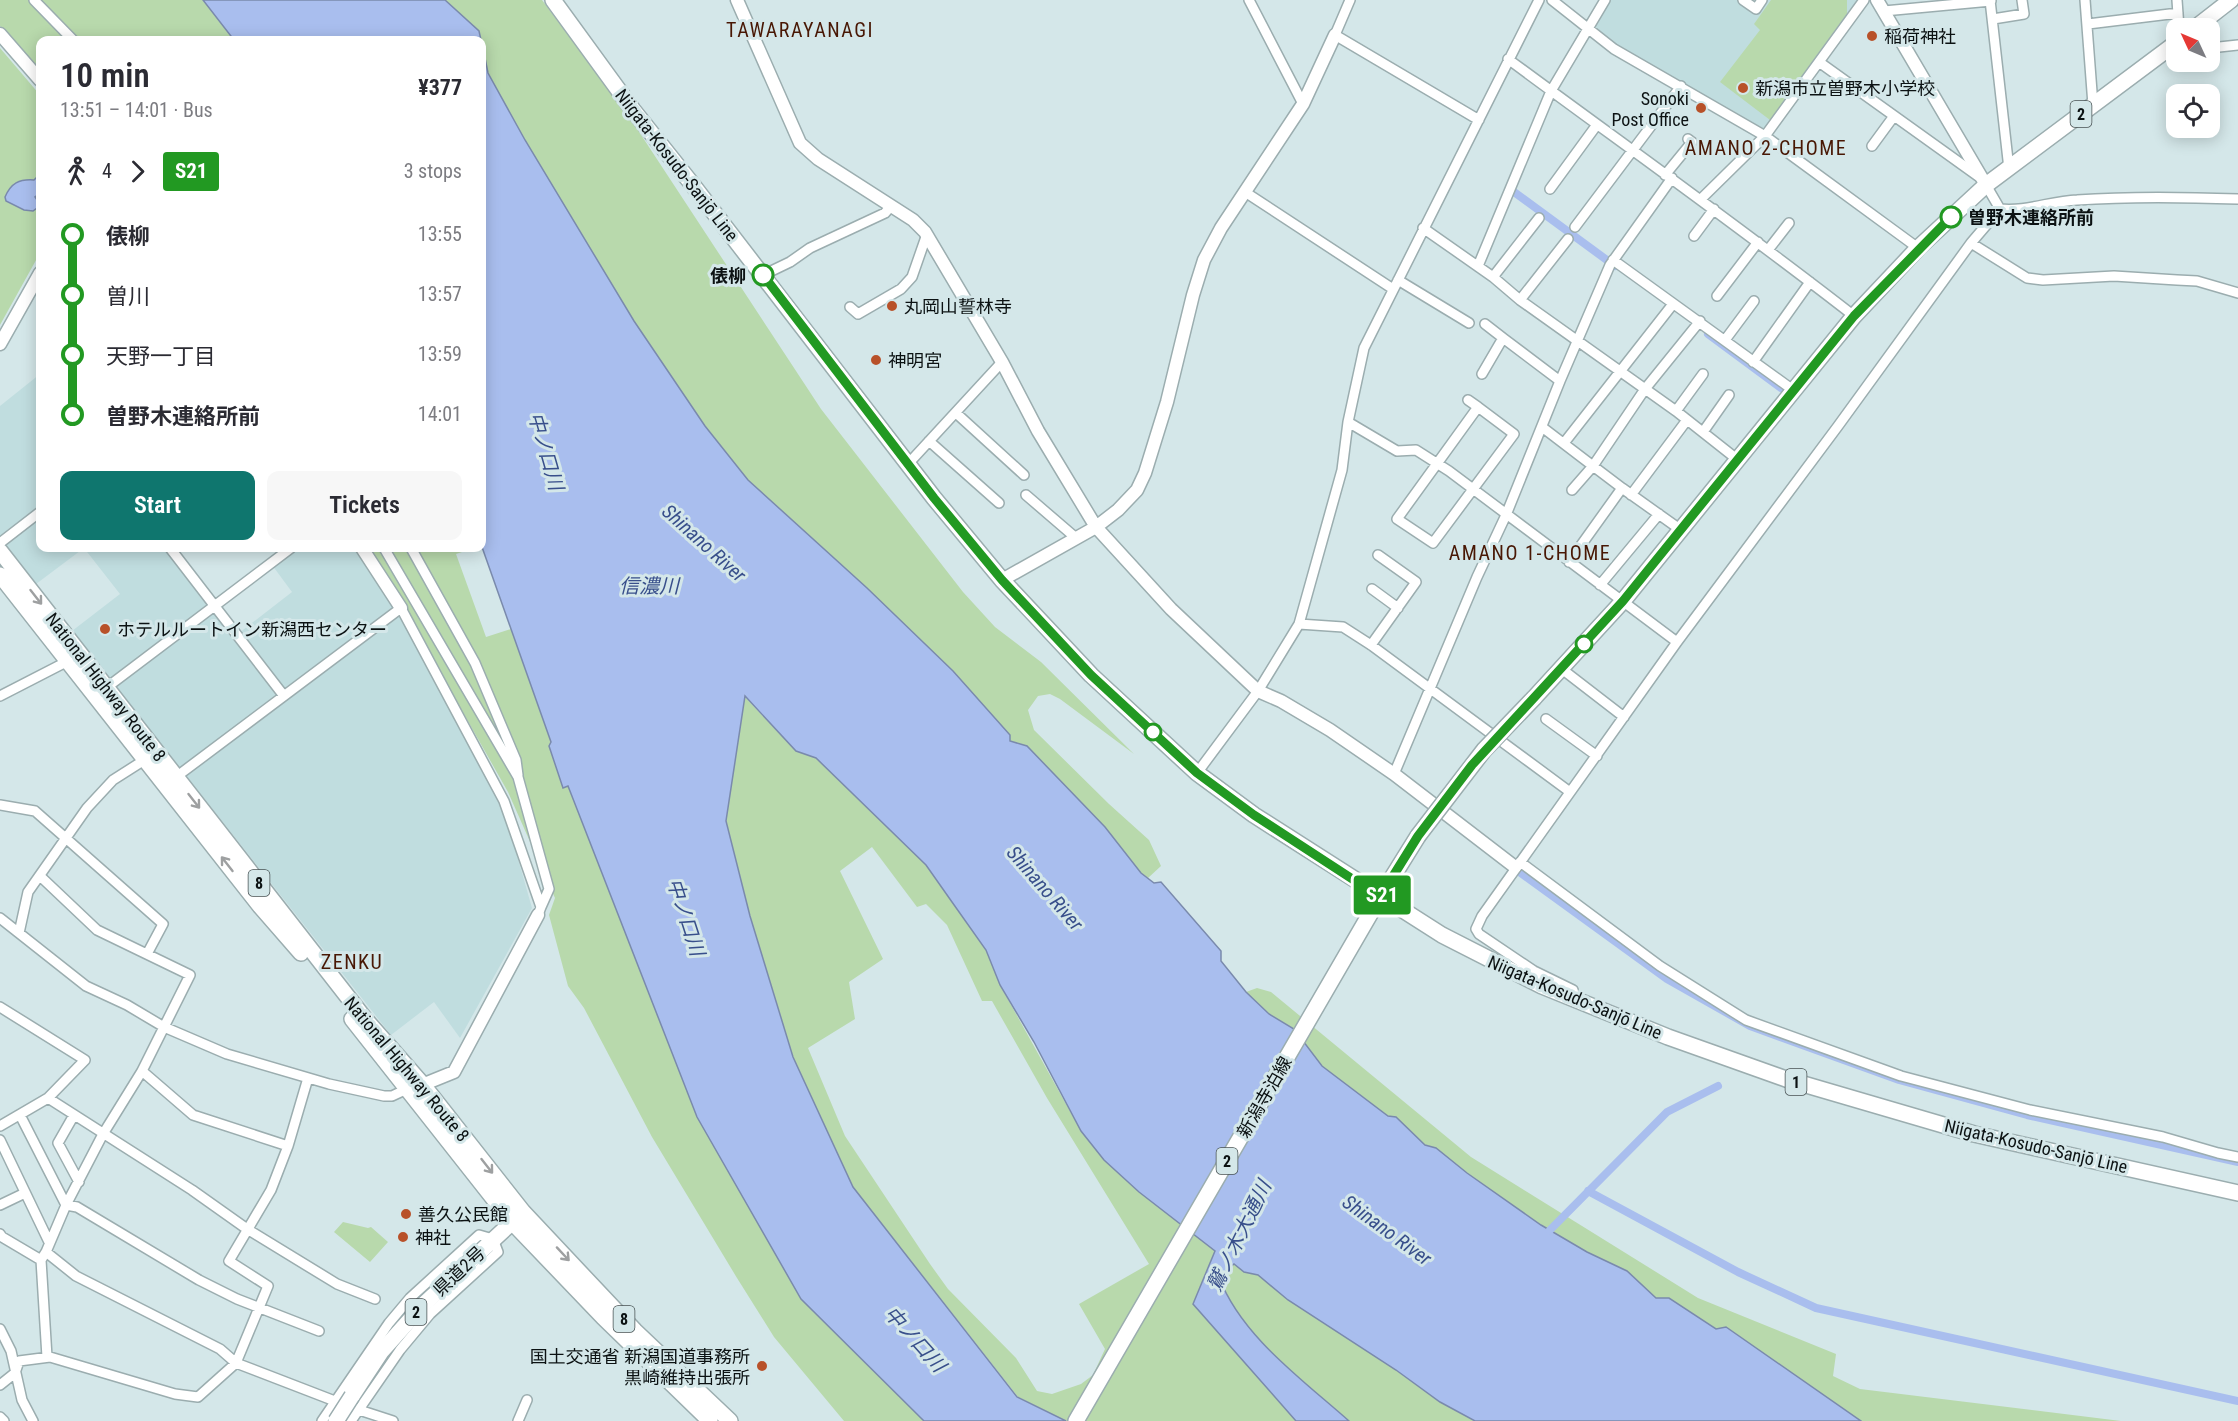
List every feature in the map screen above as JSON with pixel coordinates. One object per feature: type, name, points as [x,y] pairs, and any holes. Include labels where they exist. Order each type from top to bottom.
[{"type":"main road","name":"Niigata-Kosudo-Sanjō Line","points":[[553,0],[633,110],[908,464],[1002,580],[1091,675],[1197,773],[1254,815],[1379,900],[1510,972],[1701,1050],[1786,1080],[1974,1134],[2238,1193]]},
{"type":"main road","points":[[2208,18],[2231,0]]},
{"type":"main road","name":"2","points":[[1623,601],[1854,316],[1984,182],[2009,169],[2093,105],[2166,55]]},
{"type":"main road","name":"National Highway Route 8","points":[[0,551],[146,759],[407,1089],[603,1317],[710,1421]]},
{"type":"main road","name":"National Highway Route 8","points":[[0,575],[74,658],[106,687],[365,1019],[423,1085],[517,1217],[730,1421]]},
{"type":"main road","name":"新潟寺泊線","points":[[1076,1421],[1418,836],[1484,750],[1623,601]]},
{"type":"main road","name":"県道2号","points":[[336,1421],[381,1352],[424,1304],[517,1217]]},
{"type":"street","points":[[34,0],[69,36]]},
{"type":"street","points":[[737,0],[800,143],[818,159],[920,225],[1002,362],[1038,431],[1096,526],[1171,609],[1258,692],[1281,701],[1330,730],[1660,966],[1746,1020],[1901,1076],[2030,1110],[2163,1137],[2218,1153],[2238,1156]]},
{"type":"street","points":[[1250,0],[1303,104]]},
{"type":"street","points":[[1002,580],[1096,526],[1118,510],[1137,490],[1145,473],[1167,402],[1193,295],[1204,260],[1213,241],[1303,104],[1350,0]]},
{"type":"street","points":[[1197,773],[1258,692],[1299,624],[1342,470],[1348,422],[1364,348],[1539,0]]},
{"type":"street","points":[[1552,0],[1614,49],[1765,136],[1918,249]]},
{"type":"street","points":[[1478,266],[1551,91],[1605,0]]},
{"type":"street","points":[[1743,0],[1755,9],[1762,0]]},
{"type":"street","points":[[1701,199],[1765,136],[1864,0]]},
{"type":"street","points":[[2009,169],[1990,0],[1880,5],[2000,208],[2011,210],[2074,200],[2152,196],[2238,199]]},
{"type":"street","points":[[1993,19],[2024,14],[2022,0]]},
{"type":"street","points":[[2085,0],[2093,105]]},
{"type":"street","points":[[2177,0],[2178,18]]},
{"type":"street","points":[[2088,24],[2178,13]]},
{"type":"street","points":[[0,34],[36,75]]},
{"type":"street","points":[[1335,35],[1479,120]]},
{"type":"street","points":[[2220,47],[2238,45]]},
{"type":"street","points":[[1508,59],[1596,126],[1701,199],[1854,316]]},
{"type":"street","points":[[1819,62],[1984,182]]},
{"type":"street","points":[[1575,227],[1681,86]]},
{"type":"street","points":[[1872,146],[1894,116]]},
{"type":"street","points":[[1550,189],[1596,126]]},
{"type":"street","points":[[1394,774],[1613,260],[1692,142],[1688,139]]},
{"type":"street","points":[[1245,192],[1395,285],[1469,323]]},
{"type":"street","points":[[763,275],[790,262],[810,248],[885,213],[891,206]]},
{"type":"street","points":[[1576,1000],[1573,990],[1534,971],[1479,934],[1476,929],[1482,916],[1677,642],[1971,243],[2000,208]]},
{"type":"street","points":[[1694,236],[1714,209]]},
{"type":"street","points":[[1493,277],[1539,218]]},
{"type":"street","points":[[1768,250],[1789,224]]},
{"type":"street","points":[[1423,228],[1493,277],[1520,300],[1621,370],[1738,460]]},
{"type":"street","points":[[850,307],[858,314],[901,289],[912,277],[927,234]]},
{"type":"street","points":[[1520,300],[1568,239]]},
{"type":"street","points":[[1717,296],[1758,242]]},
{"type":"street","points":[[1971,243],[2027,278],[2043,280],[2114,276],[2197,281],[2238,292]]},
{"type":"street","points":[[1613,260],[1793,390]]},
{"type":"street","points":[[0,344],[36,280]]},
{"type":"street","points":[[1753,362],[1810,282]]},
{"type":"street","points":[[1725,340],[1754,301]]},
{"type":"street","points":[[1564,443],[1673,303]]},
{"type":"street","points":[[1572,490],[1593,466],[1645,389],[1700,321]]},
{"type":"street","points":[[1485,324],[1560,381]]},
{"type":"street","points":[[1482,374],[1503,338]]},
{"type":"street","points":[[908,464],[1002,362]]},
{"type":"street","points":[[1676,411],[1703,374]]},
{"type":"street","points":[[1703,432],[1730,394]]},
{"type":"street","points":[[1468,400],[1478,407],[1514,434],[1433,543],[1397,519],[1478,407]]},
{"type":"street","points":[[956,413],[1024,475]]},
{"type":"street","points":[[1631,495],[1687,420]]},
{"type":"street","points":[[1348,422],[1397,451],[1416,450],[1474,490],[1677,642]]},
{"type":"street","points":[[1542,428],[1681,530]]},
{"type":"street","points":[[929,441],[999,503]]},
{"type":"street","points":[[1569,561],[1622,488]]},
{"type":"street","points":[[1026,495],[1076,538]]},
{"type":"street","points":[[1600,585],[1659,514]]},
{"type":"street","points":[[0,543],[36,515]]},
{"type":"street","points":[[173,552],[284,696]]},
{"type":"street","points":[[106,687],[286,552]]},
{"type":"street","points":[[365,552],[401,608],[504,801],[539,911]]},
{"type":"street","points":[[386,552],[518,777]]},
{"type":"street","points":[[0,918],[86,986],[127,1005],[164,1027],[227,1054],[308,1078],[384,1096],[392,1096],[423,1085],[454,1071],[549,889],[518,777],[516,760],[475,663],[413,552]]},
{"type":"street","points":[[1371,645],[1416,582],[1378,555]]},
{"type":"street","points":[[1372,589],[1398,608]]},
{"type":"street","points":[[176,777],[401,608]]},
{"type":"street","points":[[1299,624],[1343,627],[1371,645],[1570,792]]},
{"type":"street","points":[[0,696],[74,658]]},
{"type":"street","points":[[1567,673],[1624,717]]},
{"type":"street","points":[[1546,719],[1597,756]]},
{"type":"street","points":[[19,933],[28,892],[99,793],[113,780],[146,759]]},
{"type":"street","points":[[0,805],[35,812],[163,924],[147,954]]},
{"type":"street","points":[[40,876],[97,930],[190,975],[142,1071],[103,1134],[66,1205],[46,1252]]},
{"type":"street","points":[[0,1006],[85,1060],[48,1098],[0,1126]]},
{"type":"street","points":[[142,1071],[193,1115],[288,1146]]},
{"type":"street","points":[[0,1385],[15,1372],[19,1361],[46,1357],[175,1394],[198,1397],[236,1363],[268,1286],[229,1262],[271,1190],[288,1146],[308,1078]]},
{"type":"street","points":[[48,1098],[192,1190],[247,1229],[337,1284],[375,1299]]},
{"type":"street","points":[[20,1115],[66,1205],[77,1208],[200,1280],[320,1331]]},
{"type":"street","points":[[74,1115],[58,1143],[79,1182]]},
{"type":"street","points":[[0,1140],[25,1193],[46,1252],[46,1357]]},
{"type":"street","points":[[0,1205],[25,1193]]},
{"type":"street","points":[[0,1234],[2,1238],[46,1252],[76,1276],[220,1349],[236,1363],[357,1410],[393,1421]]},
{"type":"street","points":[[322,1421],[388,1323],[410,1298],[478,1235],[493,1239],[498,1252],[430,1314],[400,1350],[351,1421]]},
{"type":"street","points":[[0,1329],[11,1352],[22,1400],[33,1421]]},
{"type":"street","points":[[518,1421],[527,1400]]},
{"type":"street","points":[[0,1417],[4,1421]]},
{"type":"shaded area","name":"新潟市立曽野木小学校","points":[[1609,0],[1738,0],[1756,13],[1766,0],[1861,0],[1765,131],[1591,29]]},
{"type":"shaded area","points":[[36,377],[36,552],[79,552],[36,584],[0,541],[0,406]]},
{"type":"shaded area","points":[[87,552],[176,552],[239,633],[292,592],[272,565],[290,552],[359,552],[402,614],[501,799],[532,908],[460,1038],[434,1002],[391,1035],[72,631],[120,594]]},
{"type":"green space","points":[[0,0],[203,0],[231,36],[36,36],[36,65],[0,26]]},
{"type":"green space","points":[[445,0],[542,0],[626,112],[821,409],[963,592],[995,627],[1041,662],[1134,754],[1050,694],[1038,696],[1028,710],[1034,730],[1149,840],[1161,866],[1148,878],[1141,873],[1105,827],[1027,746],[1010,741],[867,588],[748,480],[705,426],[634,321],[525,140],[488,73],[486,36],[479,34]]},
{"type":"green space","points":[[1771,0],[1847,0],[1847,14],[1770,120],[1720,82],[1760,30],[1754,24]]},
{"type":"green space","points":[[0,48],[36,90],[36,260],[0,325]]},
{"type":"green space","points":[[372,552],[462,552],[456,554],[486,637],[511,629],[551,742],[549,746],[563,787],[568,786],[801,1299],[924,1421],[844,1421],[774,1337],[652,1137],[584,1008],[568,986],[549,915],[555,898],[508,792]]},
{"type":"green space","points":[[744,696],[796,751],[816,757],[926,865],[986,950],[1000,985],[1081,1131],[1104,1160],[1139,1192],[1215,1251],[1193,1304],[1296,1421],[1066,1421],[1018,1397],[853,1187],[793,1057],[750,916],[726,821]],"holes":[[[872,847],[917,907],[926,904],[947,925],[982,1001],[992,1001],[1047,1098],[1149,1264],[1079,1304],[1105,1349],[1093,1375],[1081,1384],[1052,1394],[1037,1391],[1016,1358],[948,1289],[930,1264],[845,1136],[808,1048],[855,1019],[849,982],[883,959],[840,871]]]},
{"type":"green space","points":[[1257,988],[1271,992],[1471,1157],[1698,1298],[1836,1354],[1833,1376],[1860,1389],[2121,1421],[1861,1421],[1726,1328],[1716,1329],[1669,1299],[1656,1298],[1627,1271],[1587,1252],[1541,1225],[1467,1173],[1436,1148],[1425,1145],[1396,1117],[1388,1116],[1322,1066],[1294,1029],[1269,1014],[1246,992]]},
{"type":"green space","points":[[343,1222],[371,1227],[388,1242],[370,1262],[334,1232]]},
{"type":"green space","points":[[1234,1264],[1244,1272],[1258,1275],[1288,1300],[1396,1370],[1440,1402],[1475,1421],[1349,1421],[1275,1356],[1242,1319],[1219,1277]]},
{"type":"water","points":[[203,0],[445,0],[479,31],[480,36],[231,36]]},
{"type":"water","name":"信濃川","points":[[486,63],[488,73],[525,140],[634,321],[705,426],[748,480],[867,588],[953,671],[1010,735],[1010,741],[1027,746],[1105,827],[1141,873],[1154,883],[1161,882],[1221,951],[1221,961],[1246,992],[1269,1014],[1294,1029],[1322,1066],[1388,1116],[1396,1117],[1425,1145],[1436,1148],[1467,1173],[1541,1225],[1587,1252],[1627,1271],[1656,1298],[1669,1298],[1716,1329],[1726,1327],[1861,1421],[1475,1421],[1440,1402],[1396,1370],[1288,1300],[1258,1275],[1244,1272],[1234,1264],[1219,1277],[1242,1319],[1275,1356],[1349,1421],[1296,1421],[1193,1304],[1215,1251],[1139,1192],[1104,1160],[1081,1131],[1034,1042],[1000,985],[986,950],[926,865],[816,758],[796,751],[745,696],[726,821],[750,916],[793,1057],[853,1187],[1017,1397],[1066,1421],[924,1421],[801,1299],[697,1117],[568,786],[563,788],[549,746],[551,742],[484,552],[486,552]]},
{"type":"water","points":[[36,178],[36,209],[33,211],[24,210],[6,201],[5,197],[13,185],[24,180]]},
{"type":"waterway","points":[[1514,192],[1615,266]]},
{"type":"waterway","points":[[1708,334],[1781,388]]},
{"type":"waterway","points":[[1518,871],[1667,979],[1750,1026],[1899,1080],[2027,1115],[2238,1162]]},
{"type":"waterway","points":[[1550,1230],[1667,1112],[1718,1086]]},
{"type":"waterway","points":[[1588,1191],[1738,1272],[1816,1308],[2238,1401]]},
{"type":"bus line","name":"S21","points":[[763,275],[934,498],[1002,580],[1091,675],[1197,773],[1254,815],[1380,897],[1418,836],[1484,750],[1623,601],[1854,316],[1951,217]]},
{"type":"place","name":"稲荷神社","points":[[1872,36]]},
{"type":"place","name":"新潟市立曽野木小学校","points":[[1743,88]]},
{"type":"place","name":"Sonoki Post Office","points":[[1701,108]]},
{"type":"place","name":"曽野木連絡所前","points":[[1951,217]]},
{"type":"place","name":"俵柳","points":[[763,275]]},
{"type":"place","name":"丸岡山誓林寺","points":[[892,306]]},
{"type":"place","name":"神明宮","points":[[876,360]]},
{"type":"place","name":"ホテルルートイン新潟西センター","points":[[105,629]]},
{"type":"place","name":"善久公民館","points":[[406,1214]]},
{"type":"place","name":"神社","points":[[403,1237]]},
{"type":"place","name":"国土交通省 新潟国道事務所 黒崎維持出張所","points":[[762,1366]]},
{"type":"district","name":"TAWARAYANAGI","points":[[800,30]]},
{"type":"district","name":"AMANO 2-CHOME","points":[[1766,148]]},
{"type":"district","name":"AMANO 1-CHOME","points":[[1530,553]]},
{"type":"district","name":"ZENKU","points":[[352,962]]},
{"type":"water label","name":"中ノ口川","points":[[546,451]]},
{"type":"water label","name":"Shinano River","points":[[704,543]]},
{"type":"water label","name":"Shinano River","points":[[1045,888]]},
{"type":"water label","name":"中ノ口川","points":[[686,917]]},
{"type":"water label","name":"Shinano River","points":[[1387,1230]]},
{"type":"water label","name":"鷲ノ木大通川","points":[[1239,1236]]},
{"type":"water label","name":"中ノ口川","points":[[915,1339]]}]
